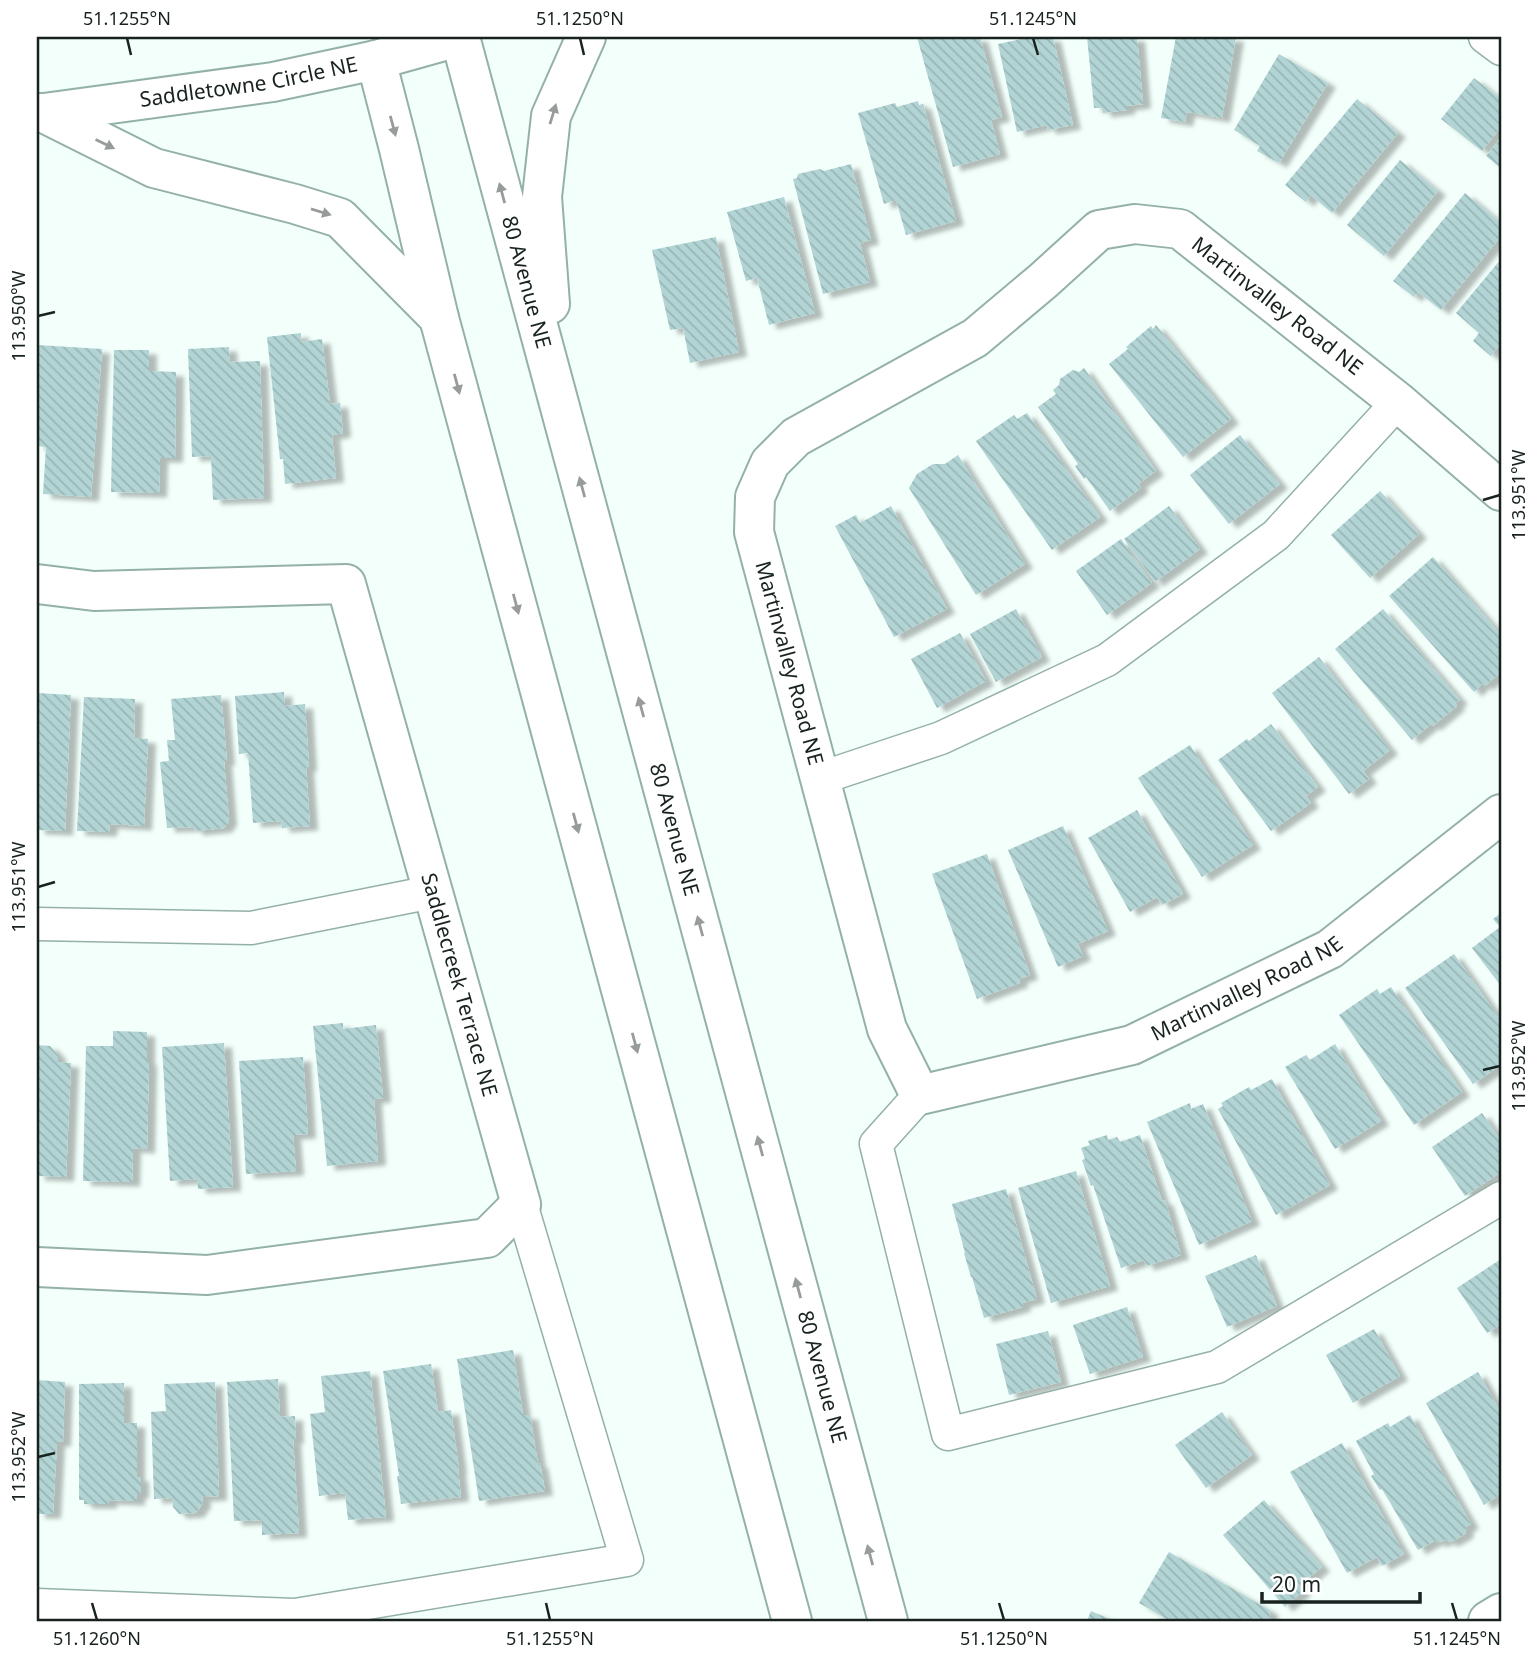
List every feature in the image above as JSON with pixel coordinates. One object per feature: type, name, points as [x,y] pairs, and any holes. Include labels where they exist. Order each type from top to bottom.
[{"type":"main road","name":"Saddletowne Circle NE","points":[[41,113],[273,82],[376,60],[459,37]]},
{"type":"main road","name":"80 Avenue NE","points":[[459,37],[888,1621]]},
{"type":"main road","points":[[558,401],[542,197],[551,116],[586,37]]},
{"type":"main road","points":[[376,60],[439,318],[792,1621]]},
{"type":"main road","points":[[41,113],[154,168],[340,218],[439,318]]},
{"type":"main road","name":"Martinvalley Road NE","points":[[1501,491],[1398,401],[1180,229],[1135,224],[1099,230],[975,338],[796,437],[770,463],[755,498],[754,532],[887,1029],[920,1096],[1132,1045],[1145,1039],[1330,949],[1501,814]]},
{"type":"main road","name":"Saddlecreek Terrace NE","points":[[37,584],[94,591],[346,584],[521,1204]]},
{"type":"main road","points":[[37,1267],[207,1275],[487,1238],[521,1204]]},
{"type":"main road","points":[[1488,1621],[1501,1613]]},
{"type":"lane","points":[[1485,37],[1501,49]]},
{"type":"lane","points":[[821,778],[942,738],[1107,660],[1276,535],[1398,401]]},
{"type":"lane","points":[[37,925],[251,928],[432,892]]},
{"type":"lane","points":[[920,1096],[876,1144],[948,1434],[1217,1367],[1501,1198]]},
{"type":"lane","points":[[37,1605],[295,1615],[627,1560],[521,1204]]},
{"type":"building","points":[[917,37],[980,37],[1002,117],[991,120],[1000,154],[953,167]]},
{"type":"building","points":[[1030,37],[1053,37],[1073,125],[1048,130],[1047,125],[1017,132],[998,44]]},
{"type":"building","points":[[1087,37],[1137,37],[1143,104],[1127,106],[1127,110],[1103,113],[1103,108],[1094,108]]},
{"type":"building","points":[[1176,37],[1236,37],[1222,118],[1187,112],[1185,122],[1161,118]]},
{"type":"building","points":[[1279,54],[1328,83],[1279,163],[1257,151],[1260,146],[1234,130]]},
{"type":"building","points":[[1474,78],[1501,99],[1501,127],[1482,151],[1441,119]]},
{"type":"building","points":[[1357,99],[1398,133],[1332,213],[1311,195],[1306,202],[1285,185]]},
{"type":"building","points":[[918,101],[919,105],[923,104],[956,221],[906,235],[896,200],[884,204],[858,113],[895,103],[897,107]]},
{"type":"building","points":[[1501,138],[1501,168],[1486,156]]},
{"type":"building","points":[[1400,160],[1438,191],[1384,256],[1347,225]]},
{"type":"building","points":[[851,164],[871,240],[860,243],[870,282],[823,294],[793,179],[797,178],[798,174]]},
{"type":"building","points":[[1465,193],[1501,223],[1501,236],[1441,310],[1418,292],[1414,297],[1393,281]]},
{"type":"building","points":[[784,197],[815,313],[769,325],[757,278],[746,281],[727,212]]},
{"type":"building","points":[[716,237],[739,352],[690,363],[683,328],[670,330],[652,250]]},
{"type":"building","points":[[1501,259],[1501,343],[1491,356],[1473,341],[1479,333],[1456,313]]},
{"type":"building","points":[[1156,325],[1231,419],[1183,457],[1109,364],[1151,326],[1153,329]]},
{"type":"building","points":[[301,333],[301,342],[322,339],[330,404],[340,403],[343,433],[332,435],[336,478],[285,484],[267,337]]},
{"type":"building","points":[[37,345],[102,349],[91,497],[43,494],[46,447],[37,446]]},
{"type":"building","points":[[229,347],[230,362],[260,361],[264,498],[213,500],[211,456],[192,457],[188,349]]},
{"type":"building","points":[[114,350],[149,350],[149,371],[176,372],[175,458],[160,458],[159,493],[111,492]]},
{"type":"building","points":[[1084,368],[1156,471],[1138,484],[1141,488],[1110,511],[1075,466],[1078,464],[1038,407],[1056,394],[1053,390],[1059,385],[1060,379],[1073,370],[1079,372]]},
{"type":"building","points":[[1027,413],[1100,517],[1052,550],[976,441],[1014,415],[1017,419]]},
{"type":"building","points":[[1240,435],[1280,484],[1229,524],[1190,475]]},
{"type":"building","points":[[958,455],[1025,564],[976,595],[909,488],[917,474],[933,464],[945,464]]},
{"type":"building","points":[[1380,491],[1419,534],[1370,578],[1331,535]]},
{"type":"building","points":[[891,506],[947,609],[894,637],[835,526],[856,515],[860,523]]},
{"type":"building","points":[[1169,506],[1200,549],[1155,582],[1124,539]]},
{"type":"building","points":[[1121,539],[1152,583],[1107,615],[1076,571]]},
{"type":"building","points":[[1433,557],[1501,635],[1501,672],[1474,692],[1389,596]]},
{"type":"building","points":[[1016,609],[1042,657],[996,682],[970,634]]},
{"type":"building","points":[[1383,609],[1460,700],[1455,703],[1457,706],[1433,726],[1431,724],[1412,740],[1335,649]]},
{"type":"building","points":[[960,633],[986,681],[937,708],[911,659]]},
{"type":"building","points":[[1319,657],[1390,750],[1363,771],[1369,779],[1349,794],[1272,693]]},
{"type":"building","points":[[284,692],[285,706],[305,704],[310,826],[282,828],[281,821],[253,823],[248,753],[239,754],[235,696]]},
{"type":"building","points":[[37,693],[71,695],[65,831],[37,830]]},
{"type":"building","points":[[221,695],[229,821],[224,828],[196,831],[193,827],[167,828],[160,762],[169,761],[167,740],[175,740],[171,699]]},
{"type":"building","points":[[84,697],[135,699],[134,738],[148,739],[144,826],[110,824],[109,832],[77,831]]},
{"type":"building","points":[[1271,724],[1318,787],[1306,796],[1311,803],[1271,831],[1218,760]]},
{"type":"building","points":[[1190,745],[1253,845],[1202,877],[1138,778]]},
{"type":"building","points":[[1137,810],[1183,894],[1162,905],[1157,897],[1130,912],[1088,838]]},
{"type":"building","points":[[1063,826],[1108,931],[1078,944],[1083,956],[1058,967],[1008,850]]},
{"type":"building","points":[[987,854],[1030,975],[1019,979],[1020,983],[977,999],[932,874]]},
{"type":"building","points":[[1501,913],[1501,986],[1472,948],[1500,927],[1493,919]]},
{"type":"building","points":[[1454,954],[1501,1021],[1501,1065],[1473,1084],[1405,988]]},
{"type":"building","points":[[1391,987],[1462,1092],[1414,1125],[1339,1015],[1377,989],[1380,994]]},
{"type":"building","points":[[343,1023],[343,1029],[376,1025],[383,1098],[374,1099],[378,1161],[327,1166],[313,1026]]},
{"type":"building","points":[[113,1031],[147,1032],[147,1149],[133,1148],[132,1182],[83,1181],[86,1046],[113,1046]]},
{"type":"building","points":[[224,1043],[233,1187],[198,1189],[197,1179],[170,1181],[162,1047]]},
{"type":"building","points":[[1335,1044],[1381,1121],[1335,1149],[1285,1067],[1306,1055],[1310,1060]]},
{"type":"building","points":[[37,1045],[50,1046],[58,1055],[58,1062],[71,1063],[66,1177],[37,1176]]},
{"type":"building","points":[[303,1057],[308,1134],[293,1135],[296,1171],[246,1174],[239,1061]]},
{"type":"building","points":[[1272,1079],[1330,1185],[1276,1215],[1218,1109],[1223,1106],[1221,1103],[1249,1087],[1251,1090]]},
{"type":"building","points":[[1190,1103],[1191,1109],[1203,1104],[1252,1221],[1199,1245],[1147,1122]]},
{"type":"building","points":[[1482,1113],[1501,1141],[1501,1172],[1465,1196],[1432,1147]]},
{"type":"building","points":[[1107,1135],[1108,1140],[1117,1137],[1120,1142],[1140,1135],[1162,1201],[1165,1200],[1181,1255],[1146,1266],[1144,1260],[1121,1268],[1082,1160],[1085,1159],[1081,1148],[1090,1145],[1088,1141]]},
{"type":"building","points":[[1076,1171],[1110,1286],[1051,1303],[1018,1188]]},
{"type":"building","points":[[1006,1189],[1037,1299],[1022,1303],[1023,1307],[984,1318],[952,1204]]},
{"type":"building","points":[[1256,1255],[1277,1306],[1227,1327],[1205,1276]]},
{"type":"building","points":[[1501,1259],[1501,1324],[1487,1333],[1457,1288]]},
{"type":"building","points":[[1127,1307],[1143,1357],[1090,1374],[1073,1325]]},
{"type":"building","points":[[1374,1329],[1400,1376],[1353,1403],[1326,1355]]},
{"type":"building","points":[[1048,1331],[1061,1382],[1009,1395],[996,1344]]},
{"type":"building","points":[[513,1350],[523,1415],[530,1415],[545,1491],[479,1501],[457,1359]]},
{"type":"building","points":[[431,1364],[438,1412],[451,1410],[461,1497],[401,1504],[383,1371]]},
{"type":"building","points":[[370,1371],[386,1517],[348,1520],[345,1493],[319,1496],[310,1414],[325,1412],[321,1376]]},
{"type":"building","points":[[1478,1372],[1501,1413],[1501,1494],[1484,1505],[1426,1403]]},
{"type":"building","points":[[278,1379],[280,1417],[295,1416],[296,1439],[293,1439],[299,1533],[262,1535],[262,1520],[234,1521],[227,1382]]},
{"type":"building","points":[[37,1380],[65,1382],[63,1442],[57,1442],[53,1514],[37,1514]]},
{"type":"building","points":[[215,1382],[219,1496],[202,1497],[203,1503],[196,1513],[179,1514],[173,1507],[172,1498],[154,1499],[151,1412],[166,1411],[164,1384]]},
{"type":"building","points":[[124,1383],[124,1423],[137,1423],[137,1477],[141,1477],[141,1494],[137,1494],[137,1501],[109,1500],[109,1504],[84,1504],[84,1500],[79,1500],[79,1384]]},
{"type":"building","points":[[1222,1412],[1252,1455],[1206,1488],[1175,1445]]},
{"type":"building","points":[[1410,1415],[1471,1524],[1466,1527],[1465,1534],[1451,1542],[1445,1540],[1438,1543],[1436,1540],[1418,1550],[1382,1489],[1380,1490],[1371,1476],[1374,1474],[1356,1441],[1388,1423],[1390,1427]]},
{"type":"building","points":[[1342,1443],[1404,1554],[1382,1566],[1377,1557],[1347,1573],[1290,1472]]},
{"type":"building","points":[[1264,1500],[1322,1567],[1299,1586],[1303,1591],[1285,1607],[1223,1535]]},
{"type":"building","points":[[1169,1552],[1271,1611],[1268,1621],[1170,1621],[1139,1603]]},
{"type":"building","points":[[1091,1611],[1114,1621],[1087,1621]]}]
